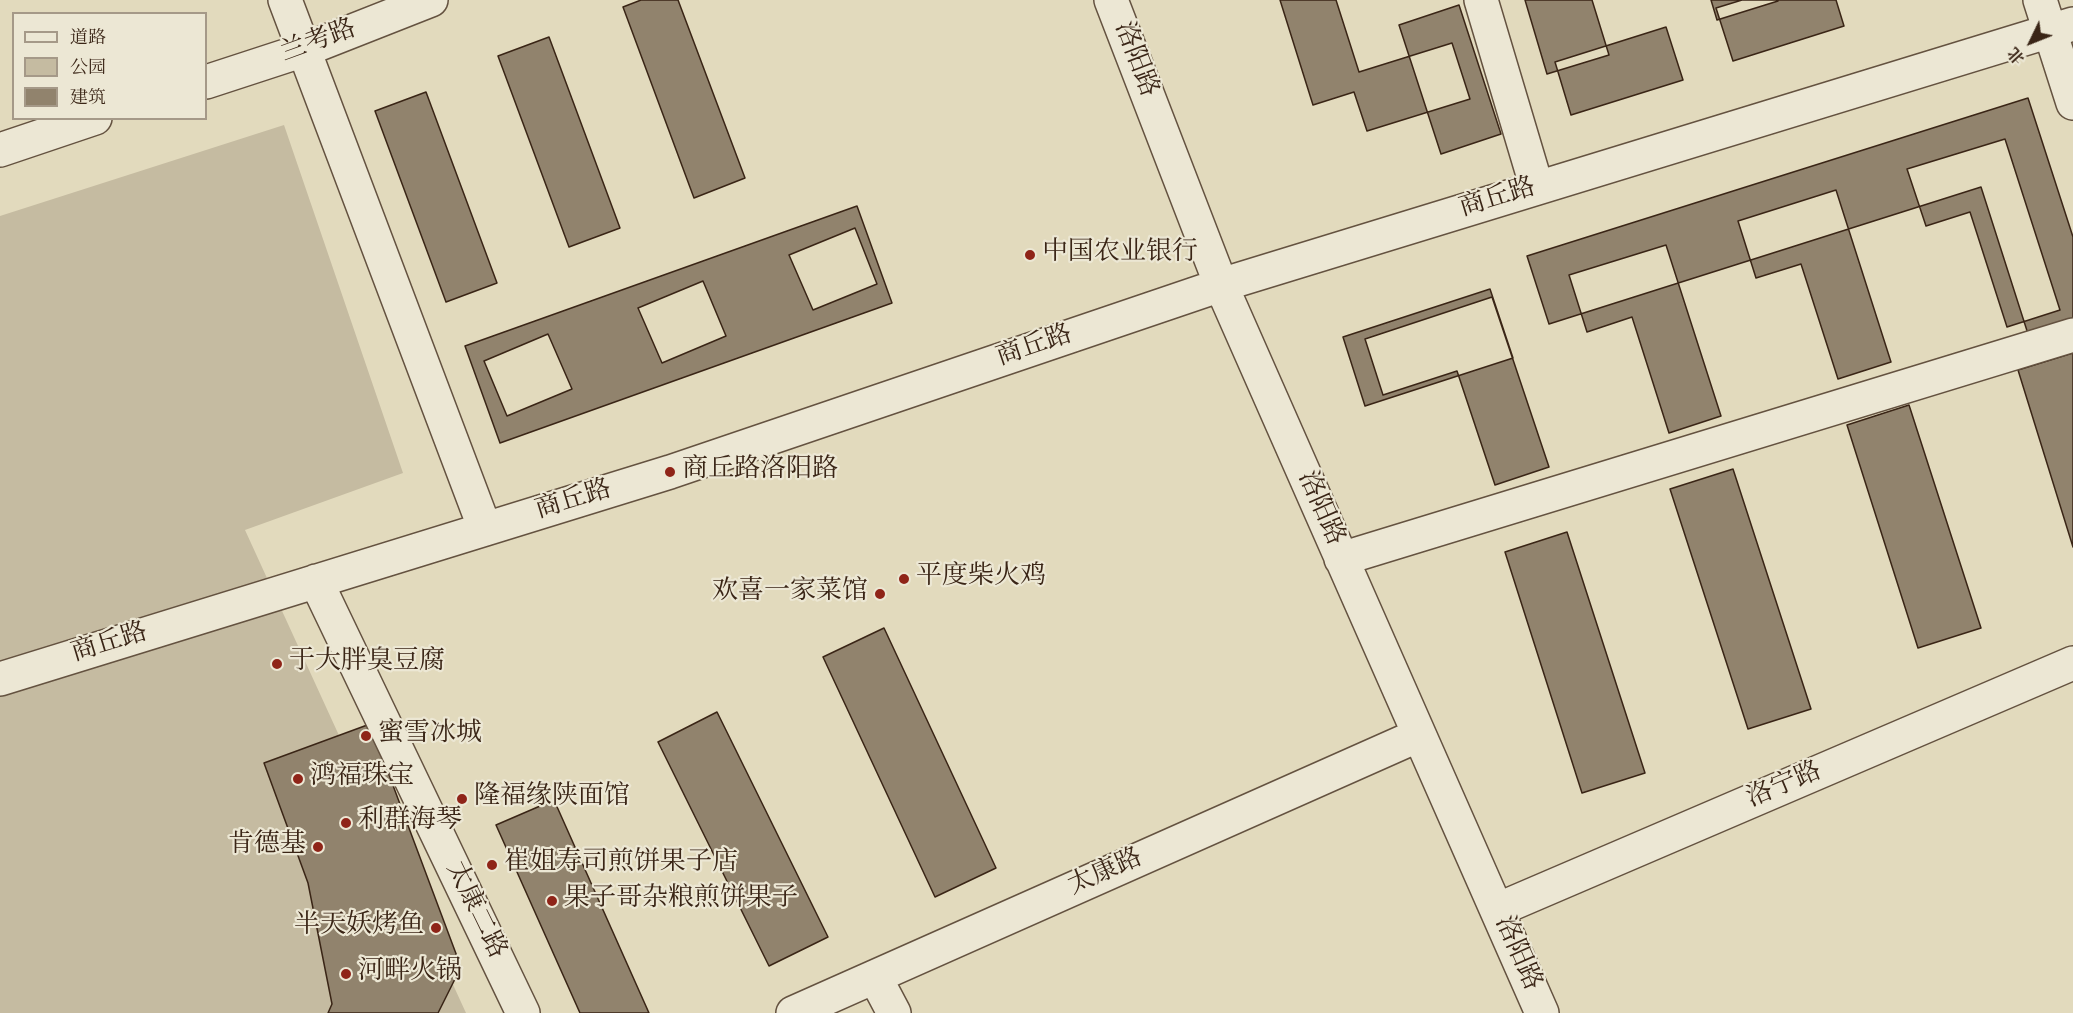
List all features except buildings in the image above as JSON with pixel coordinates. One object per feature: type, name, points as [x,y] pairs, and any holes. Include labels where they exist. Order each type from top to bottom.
[{"type":"street","points":[[285,0],[485,529]]},
{"type":"street","name":"兰考路","points":[[207,82],[304,50],[431,0]]},
{"type":"street","name":"洛阳路","points":[[1111,0],[1221,285],[1542,1013]]},
{"type":"street","points":[[1480,0],[1537,188]]},
{"type":"street","points":[[2040,0],[2061,28],[2073,103]]},
{"type":"street","name":"商丘路","points":[[0,679],[681,468],[1221,285],[2061,28]]},
{"type":"street","points":[[0,150],[89,120]]},
{"type":"street","points":[[1341,559],[2073,335]]},
{"type":"street","name":"太康二路","points":[[316,581],[523,1013]]},
{"type":"street","name":"洛宁路","points":[[1497,910],[2073,663]]},
{"type":"street","name":"太康路","points":[[793,1013],[1419,735]]},
{"type":"street","points":[[875,977],[894,1013]]},
{"type":"green space","points":[[284,125],[403,473],[245,530],[466,1013],[0,1013],[0,216]]},
{"type":"place","name":"中国农业银行","points":[[1030,255]]},
{"type":"place","name":"商丘路洛阳路","points":[[670,472]]},
{"type":"place","name":"平度柴火鸡","points":[[904,579]]},
{"type":"place","name":"欢喜一家菜馆","points":[[880,594]]},
{"type":"place","name":"于大胖臭豆腐","points":[[277,664]]},
{"type":"place","name":"蜜雪冰城","points":[[366,736]]},
{"type":"place","name":"鸿福珠宝","points":[[298,779]]},
{"type":"place","name":"隆福缘陕面馆","points":[[462,799]]},
{"type":"place","name":"利群海琴","points":[[346,823]]},
{"type":"place","name":"肯德基","points":[[318,847]]},
{"type":"place","name":"崔姐寿司煎饼果子店","points":[[492,865]]},
{"type":"place","name":"果子哥杂粮煎饼果子","points":[[552,901]]},
{"type":"place","name":"半天妖烤鱼","points":[[436,928]]},
{"type":"place","name":"河畔火锅","points":[[346,974]]}]
